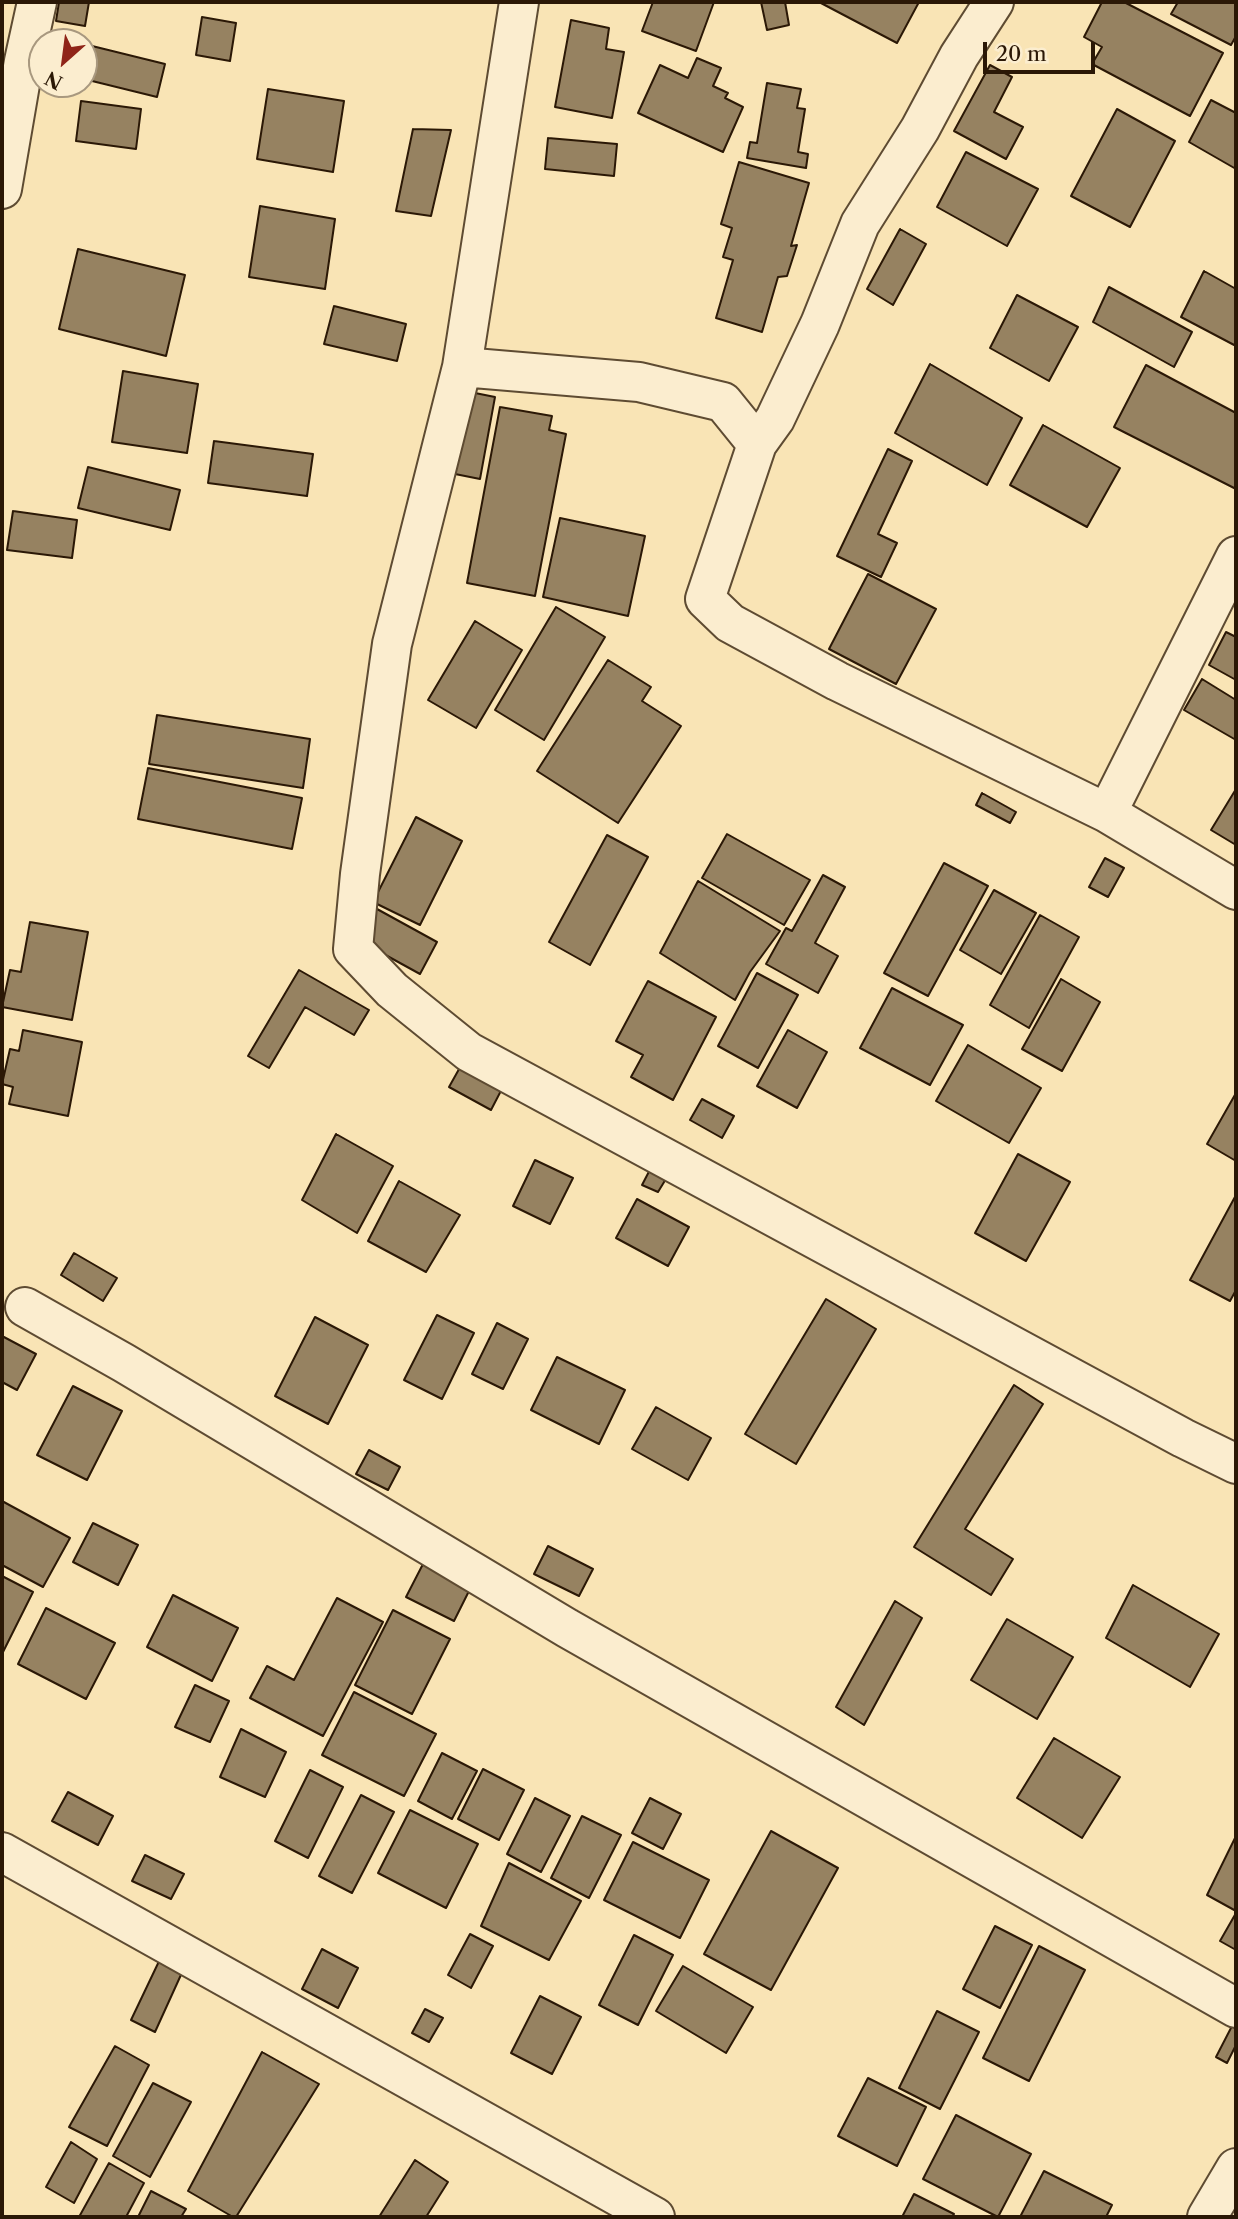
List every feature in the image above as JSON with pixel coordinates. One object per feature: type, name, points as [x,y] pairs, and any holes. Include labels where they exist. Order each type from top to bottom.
[{"type":"street","points":[[2,189],[37,2]]},
{"type":"street","points":[[519,2],[519,18],[462,367],[392,644],[360,874],[353,948],[392,990],[469,1052],[1236,1464]]},
{"type":"street","points":[[994,2],[860,224],[820,324],[775,419],[757,444],[705,599],[730,623],[837,681],[1107,813],[1236,890]]},
{"type":"street","points":[[462,367],[639,382],[723,402],[757,444]]},
{"type":"street","points":[[1107,813],[1236,556]]},
{"type":"street","points":[[25,1307],[124,1363],[567,1628],[1236,2008]]},
{"type":"street","points":[[2,1852],[654,2217]]},
{"type":"street","points":[[1207,2217],[1236,2168]]},
{"type":"building","points":[[59,2],[89,2],[85,26],[56,21]]},
{"type":"building","points":[[653,2],[714,2],[696,51],[642,31]]},
{"type":"building","points":[[761,2],[785,2],[789,25],[767,30]]},
{"type":"building","points":[[819,2],[919,2],[897,43]]},
{"type":"building","points":[[1102,2],[1124,2],[1223,53],[1190,116],[1092,64],[1102,47],[1084,37]]},
{"type":"building","points":[[1178,2],[1236,2],[1236,36],[1231,45],[1171,14]]},
{"type":"building","points":[[202,17],[236,23],[230,61],[196,55]]},
{"type":"building","points":[[571,20],[609,28],[606,49],[624,52],[612,118],[555,107]]},
{"type":"building","points":[[98,47],[165,64],[157,97],[98,82]]},
{"type":"building","points":[[697,58],[721,68],[713,86],[728,93],[725,98],[743,107],[723,152],[638,113],[660,65],[688,78]]},
{"type":"building","points":[[990,65],[1012,77],[994,112],[1023,127],[1006,159],[954,131]]},
{"type":"building","points":[[767,83],[801,89],[797,108],[805,109],[798,152],[808,154],[806,168],[747,158],[750,142],[757,143]]},
{"type":"building","points":[[268,89],[344,101],[333,172],[257,159]]},
{"type":"building","points":[[1211,100],[1236,113],[1236,169],[1189,142]]},
{"type":"building","points":[[81,101],[141,109],[136,149],[76,141]]},
{"type":"building","points":[[1117,109],[1175,141],[1130,227],[1071,196]]},
{"type":"building","points":[[413,129],[451,130],[431,216],[396,211]]},
{"type":"building","points":[[548,138],[617,144],[614,176],[545,169]]},
{"type":"building","points":[[966,152],[1038,189],[1007,246],[937,207]]},
{"type":"building","points":[[739,162],[809,183],[791,246],[797,245],[787,276],[778,277],[762,332],[716,318],[733,260],[723,257],[732,228],[721,224]]},
{"type":"building","points":[[260,206],[335,219],[325,289],[249,277]]},
{"type":"building","points":[[900,229],[926,244],[893,305],[867,289]]},
{"type":"building","points":[[78,249],[185,275],[166,356],[59,329]]},
{"type":"building","points":[[1204,271],[1236,289],[1236,346],[1181,317]]},
{"type":"building","points":[[1109,287],[1192,332],[1174,367],[1093,322]]},
{"type":"building","points":[[1017,295],[1078,327],[1049,381],[990,348]]},
{"type":"building","points":[[334,306],[406,324],[397,361],[324,344]]},
{"type":"building","points":[[930,364],[1022,418],[987,485],[895,433]]},
{"type":"building","points":[[1146,365],[1236,413],[1236,489],[1114,427]]},
{"type":"building","points":[[123,371],[198,384],[187,453],[112,442]]},
{"type":"building","points":[[470,392],[495,397],[480,479],[455,474]]},
{"type":"building","points":[[500,407],[552,416],[549,430],[566,434],[535,596],[467,583]]},
{"type":"building","points":[[1043,425],[1120,468],[1087,527],[1010,485]]},
{"type":"building","points":[[214,441],[313,454],[307,496],[208,483]]},
{"type":"building","points":[[888,449],[912,461],[878,534],[897,543],[881,577],[837,556]]},
{"type":"building","points":[[88,467],[180,490],[170,530],[78,508]]},
{"type":"building","points":[[13,511],[77,520],[72,558],[7,550]]},
{"type":"building","points":[[560,518],[645,536],[628,616],[543,597]]},
{"type":"building","points":[[868,574],[936,609],[896,684],[829,649]]},
{"type":"building","points":[[556,607],[605,637],[544,740],[495,710]]},
{"type":"building","points":[[475,621],[522,650],[476,728],[428,700]]},
{"type":"building","points":[[1226,632],[1236,637],[1236,680],[1209,665]]},
{"type":"building","points":[[608,660],[651,687],[642,701],[681,726],[618,823],[537,771]]},
{"type":"building","points":[[1202,679],[1236,700],[1236,740],[1184,710]]},
{"type":"building","points":[[157,715],[310,739],[303,788],[149,764]]},
{"type":"building","points":[[148,768],[302,798],[292,849],[138,819]]},
{"type":"building","points":[[1236,789],[1236,845],[1211,830]]},
{"type":"building","points":[[982,793],[1016,812],[1010,823],[976,805]]},
{"type":"building","points":[[416,817],[462,841],[420,925],[373,902]]},
{"type":"building","points":[[727,834],[810,880],[784,925],[702,878]]},
{"type":"building","points":[[607,835],[648,857],[590,965],[549,942]]},
{"type":"building","points":[[1105,858],[1124,868],[1108,897],[1089,887]]},
{"type":"building","points":[[944,863],[988,886],[928,996],[884,973]]},
{"type":"building","points":[[823,875],[845,887],[815,943],[838,956],[818,993],[766,964],[786,928],[792,931]]},
{"type":"building","points":[[698,881],[780,931],[750,972],[735,1000],[660,953]]},
{"type":"building","points":[[994,890],[1036,913],[1001,974],[960,950]]},
{"type":"building","points":[[377,909],[437,942],[420,974],[360,941]]},
{"type":"building","points":[[1040,915],[1079,937],[1029,1028],[990,1005]]},
{"type":"building","points":[[30,922],[88,932],[72,1020],[2,1007],[10,970],[21,972]]},
{"type":"building","points":[[299,970],[369,1010],[354,1035],[305,1007],[269,1068],[248,1056]]},
{"type":"building","points":[[757,973],[798,995],[758,1068],[718,1046]]},
{"type":"building","points":[[1061,979],[1100,1002],[1062,1071],[1022,1049]]},
{"type":"building","points":[[648,981],[716,1017],[673,1100],[631,1077],[643,1055],[616,1041]]},
{"type":"building","points":[[892,988],[963,1025],[930,1085],[860,1048]]},
{"type":"building","points":[[23,1030],[82,1042],[68,1116],[9,1104],[13,1087],[2,1084],[10,1049],[19,1051]]},
{"type":"building","points":[[788,1030],[827,1052],[797,1108],[757,1086]]},
{"type":"building","points":[[968,1045],[1041,1088],[1009,1143],[936,1101]]},
{"type":"building","points":[[463,1062],[505,1083],[491,1110],[449,1087]]},
{"type":"building","points":[[1236,1093],[1236,1161],[1207,1144]]},
{"type":"building","points":[[702,1099],[734,1116],[722,1138],[690,1120]]},
{"type":"building","points":[[336,1134],[393,1166],[357,1233],[302,1200]]},
{"type":"building","points":[[1018,1154],[1070,1182],[1026,1261],[975,1233]]},
{"type":"building","points":[[535,1160],[573,1178],[550,1224],[513,1206]]},
{"type":"building","points":[[655,1160],[672,1169],[658,1192],[642,1185]]},
{"type":"building","points":[[399,1181],[460,1215],[426,1272],[368,1241]]},
{"type":"building","points":[[1236,1195],[1236,1290],[1230,1301],[1190,1280]]},
{"type":"building","points":[[637,1199],[689,1227],[668,1266],[616,1238]]},
{"type":"building","points":[[74,1253],[117,1278],[103,1301],[61,1275]]},
{"type":"building","points":[[826,1299],[876,1329],[796,1464],[745,1434]]},
{"type":"building","points":[[437,1315],[474,1333],[442,1399],[404,1380]]},
{"type":"building","points":[[315,1317],[368,1345],[328,1424],[275,1396]]},
{"type":"building","points":[[497,1323],[528,1339],[503,1389],[472,1374]]},
{"type":"building","points":[[2,1336],[36,1354],[17,1390],[2,1382]]},
{"type":"building","points":[[557,1357],[625,1390],[599,1444],[531,1410]]},
{"type":"building","points":[[1014,1385],[1043,1404],[965,1529],[1013,1559],[991,1595],[914,1547]]},
{"type":"building","points":[[73,1386],[122,1411],[87,1480],[37,1455]]},
{"type":"building","points":[[656,1407],[711,1438],[688,1480],[632,1449]]},
{"type":"building","points":[[369,1450],[400,1467],[388,1490],[356,1474]]},
{"type":"building","points":[[2,1501],[70,1538],[43,1587],[2,1565]]},
{"type":"building","points":[[93,1523],[138,1545],[118,1585],[73,1562]]},
{"type":"building","points":[[548,1546],[593,1569],[579,1596],[534,1574]]},
{"type":"building","points":[[423,1564],[470,1589],[454,1621],[406,1597]]},
{"type":"building","points":[[2,1576],[33,1592],[2,1654]]},
{"type":"building","points":[[1133,1585],[1219,1634],[1190,1687],[1106,1638]]},
{"type":"building","points":[[173,1595],[238,1628],[212,1681],[147,1647]]},
{"type":"building","points":[[337,1598],[383,1622],[323,1736],[250,1698],[267,1666],[294,1680]]},
{"type":"building","points":[[895,1601],[922,1618],[864,1725],[836,1707]]},
{"type":"building","points":[[46,1608],[115,1643],[86,1699],[18,1664]]},
{"type":"building","points":[[393,1610],[450,1639],[412,1714],[355,1685]]},
{"type":"building","points":[[1007,1619],[1073,1657],[1037,1719],[971,1680]]},
{"type":"building","points":[[195,1685],[229,1701],[210,1742],[175,1727]]},
{"type":"building","points":[[354,1692],[436,1734],[404,1796],[322,1755]]},
{"type":"building","points":[[241,1729],[286,1752],[265,1797],[220,1777]]},
{"type":"building","points":[[1054,1738],[1120,1777],[1082,1838],[1017,1798]]},
{"type":"building","points":[[442,1753],[477,1771],[452,1819],[418,1801]]},
{"type":"building","points":[[483,1769],[524,1790],[499,1840],[458,1819]]},
{"type":"building","points":[[310,1770],[343,1787],[308,1858],[275,1841]]},
{"type":"building","points":[[68,1792],[113,1816],[98,1845],[52,1821]]},
{"type":"building","points":[[361,1795],[394,1812],[352,1893],[319,1876]]},
{"type":"building","points":[[535,1798],[570,1816],[541,1872],[507,1854]]},
{"type":"building","points":[[650,1798],[681,1814],[663,1849],[632,1833]]},
{"type":"building","points":[[410,1810],[478,1844],[446,1908],[378,1873]]},
{"type":"building","points":[[582,1816],[621,1835],[589,1898],[551,1878]]},
{"type":"building","points":[[771,1831],[838,1868],[771,1990],[704,1954]]},
{"type":"building","points":[[1236,1836],[1236,1911],[1207,1895]]},
{"type":"building","points":[[633,1842],[709,1880],[680,1938],[604,1900]]},
{"type":"building","points":[[145,1855],[184,1874],[171,1899],[132,1881]]},
{"type":"building","points":[[509,1863],[581,1901],[549,1960],[481,1926]]},
{"type":"building","points":[[1236,1913],[1236,1950],[1220,1941]]},
{"type":"building","points":[[995,1926],[1032,1945],[1000,2008],[963,1989]]},
{"type":"building","points":[[470,1934],[493,1946],[471,1988],[448,1975]]},
{"type":"building","points":[[634,1935],[673,1955],[638,2025],[599,2005]]},
{"type":"building","points":[[1039,1946],[1085,1970],[1029,2081],[983,2058]]},
{"type":"building","points":[[322,1949],[358,1968],[338,2008],[302,1989]]},
{"type":"building","points":[[162,1955],[185,1966],[155,2032],[131,2020]]},
{"type":"building","points":[[683,1966],[753,2007],[726,2053],[656,2011]]},
{"type":"building","points":[[540,1996],[581,2017],[552,2074],[511,2053]]},
{"type":"building","points":[[425,2009],[443,2018],[429,2042],[412,2033]]},
{"type":"building","points":[[937,2011],[979,2032],[940,2109],[899,2088]]},
{"type":"building","points":[[1232,2026],[1236,2029],[1236,2045],[1227,2063],[1216,2057]]},
{"type":"building","points":[[115,2046],[149,2065],[107,2146],[69,2127]]},
{"type":"building","points":[[262,2052],[319,2084],[236,2217],[233,2217],[188,2191]]},
{"type":"building","points":[[868,2078],[926,2107],[897,2166],[838,2136]]},
{"type":"building","points":[[153,2083],[191,2102],[150,2177],[113,2156]]},
{"type":"building","points":[[956,2115],[1031,2154],[998,2217],[923,2179]]},
{"type":"building","points":[[71,2142],[97,2159],[74,2203],[46,2187]]},
{"type":"building","points":[[415,2160],[448,2182],[426,2217],[379,2217]]},
{"type":"building","points":[[109,2163],[144,2183],[126,2217],[79,2217]]},
{"type":"building","points":[[1044,2171],[1112,2205],[1106,2217],[1020,2217]]},
{"type":"building","points":[[151,2191],[186,2209],[181,2217],[138,2217]]},
{"type":"building","points":[[914,2194],[954,2214],[952,2217],[902,2217]]}]
